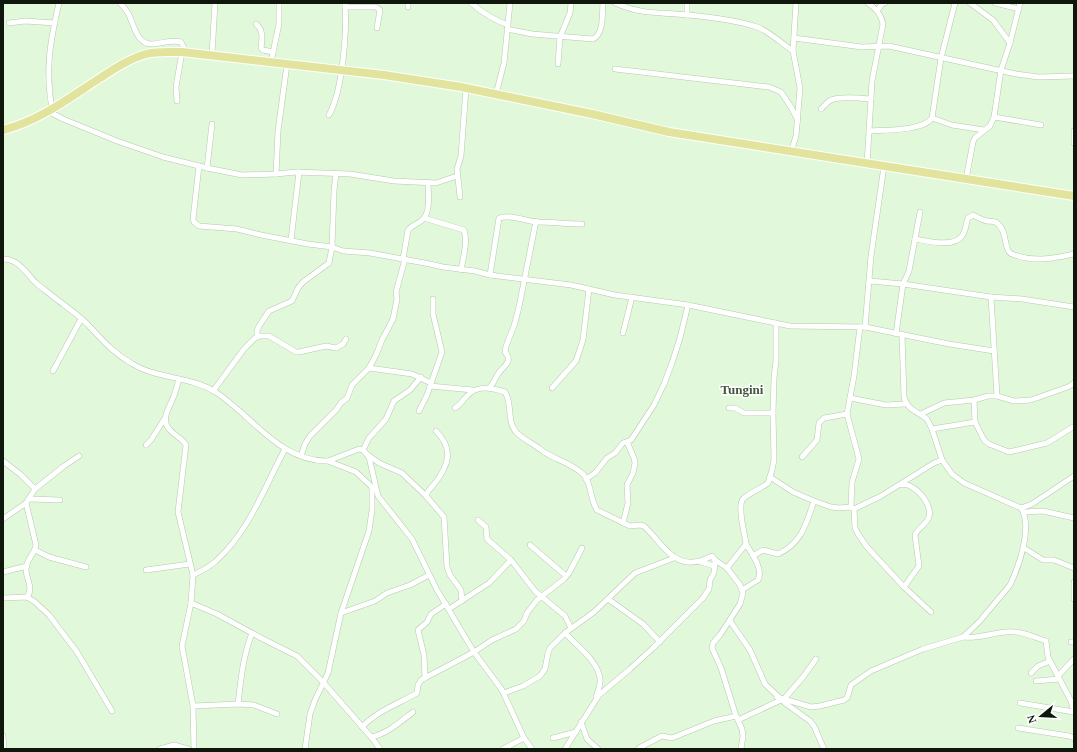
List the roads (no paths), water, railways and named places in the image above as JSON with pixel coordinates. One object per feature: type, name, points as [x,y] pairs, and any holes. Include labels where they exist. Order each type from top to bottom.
[{"type":"main road","points":[[3,130],[30,121],[129,61],[152,53],[184,52],[212,54],[384,75],[466,88],[592,114],[669,132],[1074,196]]},
{"type":"street","points":[[59,3],[50,47],[48,75],[50,110],[63,120],[163,157],[242,175],[298,172],[350,174],[394,181],[428,182],[442,182],[457,176]]},
{"type":"street","points":[[120,3],[127,12],[135,31],[147,44],[176,41],[181,42],[184,52],[176,87],[177,101]]},
{"type":"street","points":[[212,54],[215,3]]},
{"type":"street","points":[[271,62],[279,24],[279,3]]},
{"type":"street","points":[[471,3],[485,15],[508,27],[532,34],[588,40],[598,37],[600,32],[603,3]]},
{"type":"street","points":[[496,94],[504,63],[510,3]]},
{"type":"street","points":[[558,64],[560,37],[570,13],[571,3]]},
{"type":"street","points":[[616,3],[643,12],[687,15],[759,27],[793,51]]},
{"type":"street","points":[[687,3],[687,15]]},
{"type":"street","points":[[791,152],[796,136],[800,88],[793,51],[796,3]]},
{"type":"street","points":[[867,164],[872,82],[883,24],[882,18],[877,11],[868,3]]},
{"type":"street","points":[[877,11],[882,4],[885,3]]},
{"type":"street","points":[[870,131],[920,126],[930,122],[932,118],[941,58],[956,3]]},
{"type":"street","points":[[970,3],[993,20],[1010,43]]},
{"type":"street","points":[[996,3],[1019,9]]},
{"type":"street","points":[[966,179],[972,142],[990,126],[994,117],[1001,70],[1010,43],[1020,3]]},
{"type":"street","points":[[329,115],[333,107],[341,70],[344,45],[345,5],[376,6],[379,8],[378,28]]},
{"type":"street","points":[[9,23],[25,21],[55,23]]},
{"type":"street","points":[[256,24],[260,27],[261,31],[261,48],[263,50],[273,52]]},
{"type":"street","points":[[794,38],[862,47],[893,47],[1016,74],[1038,77],[1074,76]]},
{"type":"street","points":[[276,174],[278,131],[288,64]]},
{"type":"street","points":[[615,69],[769,87],[781,92],[798,120]]},
{"type":"street","points":[[460,197],[457,176],[462,152],[466,88]]},
{"type":"street","points":[[821,109],[833,99],[871,99]]},
{"type":"street","points":[[994,117],[1041,125]]},
{"type":"street","points":[[932,118],[952,125],[984,130]]},
{"type":"street","points":[[207,168],[212,124]]},
{"type":"street","points":[[1074,131],[1074,143]]},
{"type":"street","points":[[199,166],[193,219],[196,224],[207,227],[237,229],[260,235],[332,247],[343,251],[370,253],[490,275],[589,288],[615,295],[688,306],[790,326],[862,327],[994,351]]},
{"type":"street","points":[[884,166],[871,256],[870,282],[847,414],[859,459],[852,482],[855,528],[867,547],[904,587],[931,612]]},
{"type":"street","points":[[292,240],[298,172]]},
{"type":"street","points":[[257,337],[259,326],[270,311],[292,301],[298,288],[303,282],[328,264],[332,247],[336,174]]},
{"type":"street","points":[[301,456],[305,444],[310,436],[336,410],[341,402],[347,398],[352,385],[369,368],[393,319],[397,299],[396,292],[404,259],[408,230],[424,218],[427,211],[428,182]]},
{"type":"street","points":[[920,212],[909,271],[903,284],[899,334],[905,404],[909,408],[921,414],[927,420],[932,429],[942,460],[952,474],[964,484],[1023,510],[1043,511],[1074,518]]},
{"type":"street","points":[[915,239],[946,244],[958,240],[962,237],[968,218],[972,215],[985,221],[996,221],[1006,238],[1008,251],[1011,254],[1038,259],[1052,259],[1074,254]]},
{"type":"street","points":[[424,218],[464,230],[465,247],[461,270]]},
{"type":"street","points":[[490,275],[499,218],[516,218],[536,222],[582,224]]},
{"type":"street","points":[[489,388],[498,373],[507,365],[508,355],[506,352],[506,346],[517,317],[536,222]]},
{"type":"street","points":[[3,259],[7,259],[22,267],[36,282],[82,319],[108,347],[130,363],[147,372],[198,384],[213,391],[285,449],[314,460],[328,461],[356,472],[374,490],[409,534],[429,575],[474,652],[504,693],[524,738],[532,749]]},
{"type":"street","points":[[870,282],[903,284],[1074,307]]},
{"type":"street","points":[[552,388],[576,361],[583,340],[589,288]]},
{"type":"street","points":[[991,297],[997,396]]},
{"type":"street","points":[[623,333],[632,298]]},
{"type":"street","points":[[419,411],[440,359],[442,350],[433,314],[433,299]]},
{"type":"street","points":[[586,479],[595,473],[607,458],[617,451],[623,443],[631,440],[639,430],[660,394],[680,338],[688,306]]},
{"type":"street","points":[[53,371],[82,319]]},
{"type":"street","points":[[742,590],[760,578],[759,570],[746,544],[740,510],[742,499],[766,485],[770,477],[774,460],[773,413],[776,360],[776,323]]},
{"type":"street","points":[[213,391],[244,349],[257,337],[269,336],[296,352],[326,346],[336,348],[343,344],[346,340]]},
{"type":"street","points":[[369,368],[412,374],[430,384],[473,390],[489,388],[506,393],[512,425],[516,433],[543,452],[576,469],[586,479],[596,508],[630,526],[644,526],[662,547],[674,558],[682,561],[700,562],[714,566]]},
{"type":"street","points":[[363,450],[369,438],[386,419],[394,401],[410,390],[421,378]]},
{"type":"street","points":[[146,444],[151,440],[165,418],[174,397],[179,379]]},
{"type":"street","points":[[921,414],[944,403],[997,396],[1014,401],[1027,400],[1068,387],[1074,383]]},
{"type":"street","points":[[455,408],[459,406],[473,390]]},
{"type":"street","points":[[850,398],[886,405],[905,404]]},
{"type":"street","points":[[974,400],[975,422],[984,440],[989,444],[1009,452],[1047,443],[1073,427],[1074,428]]},
{"type":"street","points":[[729,408],[735,408],[744,412],[773,413]]},
{"type":"street","points":[[802,457],[817,440],[819,423],[824,418],[847,414]]},
{"type":"street","points":[[165,418],[170,430],[181,438],[186,445],[178,512],[193,575],[190,603],[182,646],[192,706],[194,749]]},
{"type":"street","points":[[932,429],[975,422]]},
{"type":"street","points":[[426,496],[446,466],[448,456],[446,445],[436,431]]},
{"type":"street","points":[[623,523],[628,503],[627,486],[635,463],[627,442]]},
{"type":"street","points":[[193,575],[216,561],[229,548],[256,509],[274,469],[285,449]]},
{"type":"street","points":[[328,461],[359,449],[363,450],[378,463],[402,473],[426,496],[444,517],[447,567],[450,575],[461,590],[462,601]]},
{"type":"street","points":[[305,749],[310,714],[314,700],[328,672],[341,613],[369,531],[374,490],[368,455]]},
{"type":"street","points":[[3,519],[28,501],[35,489],[79,456]]},
{"type":"street","points":[[770,477],[793,492],[814,501],[831,507],[853,508],[881,496],[901,485],[934,463],[942,460]]},
{"type":"street","points":[[3,461],[20,474],[35,489]]},
{"type":"street","points":[[1023,510],[1074,476]]},
{"type":"street","points":[[901,485],[908,484],[912,486],[925,499],[929,512],[926,523],[916,532],[915,535],[919,566],[904,587]]},
{"type":"street","points":[[28,501],[60,500]]},
{"type":"street","points":[[27,597],[30,591],[27,566],[35,550],[35,539],[28,501]]},
{"type":"street","points":[[753,556],[762,550],[778,554],[796,541],[805,528],[814,501]]},
{"type":"street","points":[[963,637],[1010,585],[1024,548],[1026,526],[1023,510]]},
{"type":"street","points":[[478,520],[486,528],[487,539],[511,560],[535,591],[565,616],[571,628]]},
{"type":"street","points":[[727,568],[746,544]]},
{"type":"street","points":[[530,545],[566,576]]},
{"type":"street","points":[[362,727],[370,718],[417,694],[418,683],[425,678],[474,652],[492,640],[516,629],[524,621],[530,608],[541,596],[566,576],[574,566],[582,548]]},
{"type":"street","points":[[1024,548],[1043,560],[1054,560],[1074,568]]},
{"type":"street","points":[[35,550],[49,557],[86,567]]},
{"type":"street","points":[[700,562],[712,556],[715,560],[727,568],[742,590],[740,604],[730,621],[713,643],[712,648],[721,668],[743,732],[741,749]]},
{"type":"street","points":[[504,693],[523,686],[540,676],[545,669],[548,650],[571,628],[594,612],[637,572],[674,558]]},
{"type":"street","points":[[449,609],[489,583],[511,560]]},
{"type":"street","points":[[565,749],[581,722],[602,692],[660,642],[706,594],[714,573],[715,560]]},
{"type":"street","points":[[146,570],[190,564]]},
{"type":"street","points":[[3,572],[27,566]]},
{"type":"street","points":[[341,613],[375,601],[387,593],[410,585],[429,575]]},
{"type":"street","points":[[1074,582],[1074,599]]},
{"type":"street","points":[[3,598],[27,597],[35,602],[48,615],[77,652],[112,711]]},
{"type":"street","points":[[608,599],[643,624],[660,642]]},
{"type":"street","points":[[190,603],[218,614],[297,656],[323,682],[378,747]]},
{"type":"street","points":[[425,678],[424,655],[418,630],[427,622],[431,614],[446,604]]},
{"type":"street","points":[[730,621],[750,650],[765,684],[777,696],[812,723],[824,749]]},
{"type":"street","points":[[783,700],[811,706],[820,706],[844,700],[847,698],[851,685],[871,671],[923,649],[963,637],[974,638],[1006,632],[1025,634],[1046,641],[1050,661],[1071,701],[1074,712],[1020,703]]},
{"type":"street","points":[[238,704],[243,663],[246,648],[252,633]]},
{"type":"street","points":[[565,633],[590,659],[597,671],[600,682],[596,699]]},
{"type":"street","points":[[639,748],[662,736],[669,738],[676,737],[714,722],[737,718],[783,700],[816,659]]},
{"type":"street","points":[[1036,681],[1058,678],[1074,659]]},
{"type":"street","points":[[1031,673],[1038,666],[1050,661]]},
{"type":"street","points":[[192,706],[238,704],[254,705],[277,714]]},
{"type":"street","points":[[371,737],[378,736],[394,727],[413,712]]},
{"type":"street","points":[[581,722],[587,740],[598,749]]},
{"type":"street","points":[[1018,728],[1074,738]]},
{"type":"street","points":[[553,738],[576,732]]},
{"type":"street","points":[[3,736],[4,749]]},
{"type":"street","points":[[378,736],[378,747]]},
{"type":"street","points":[[503,749],[524,738]]},
{"type":"street","points":[[160,749],[174,745],[188,749]]},
{"type":"district","name":"Tungini","points":[[742,389]]}]
